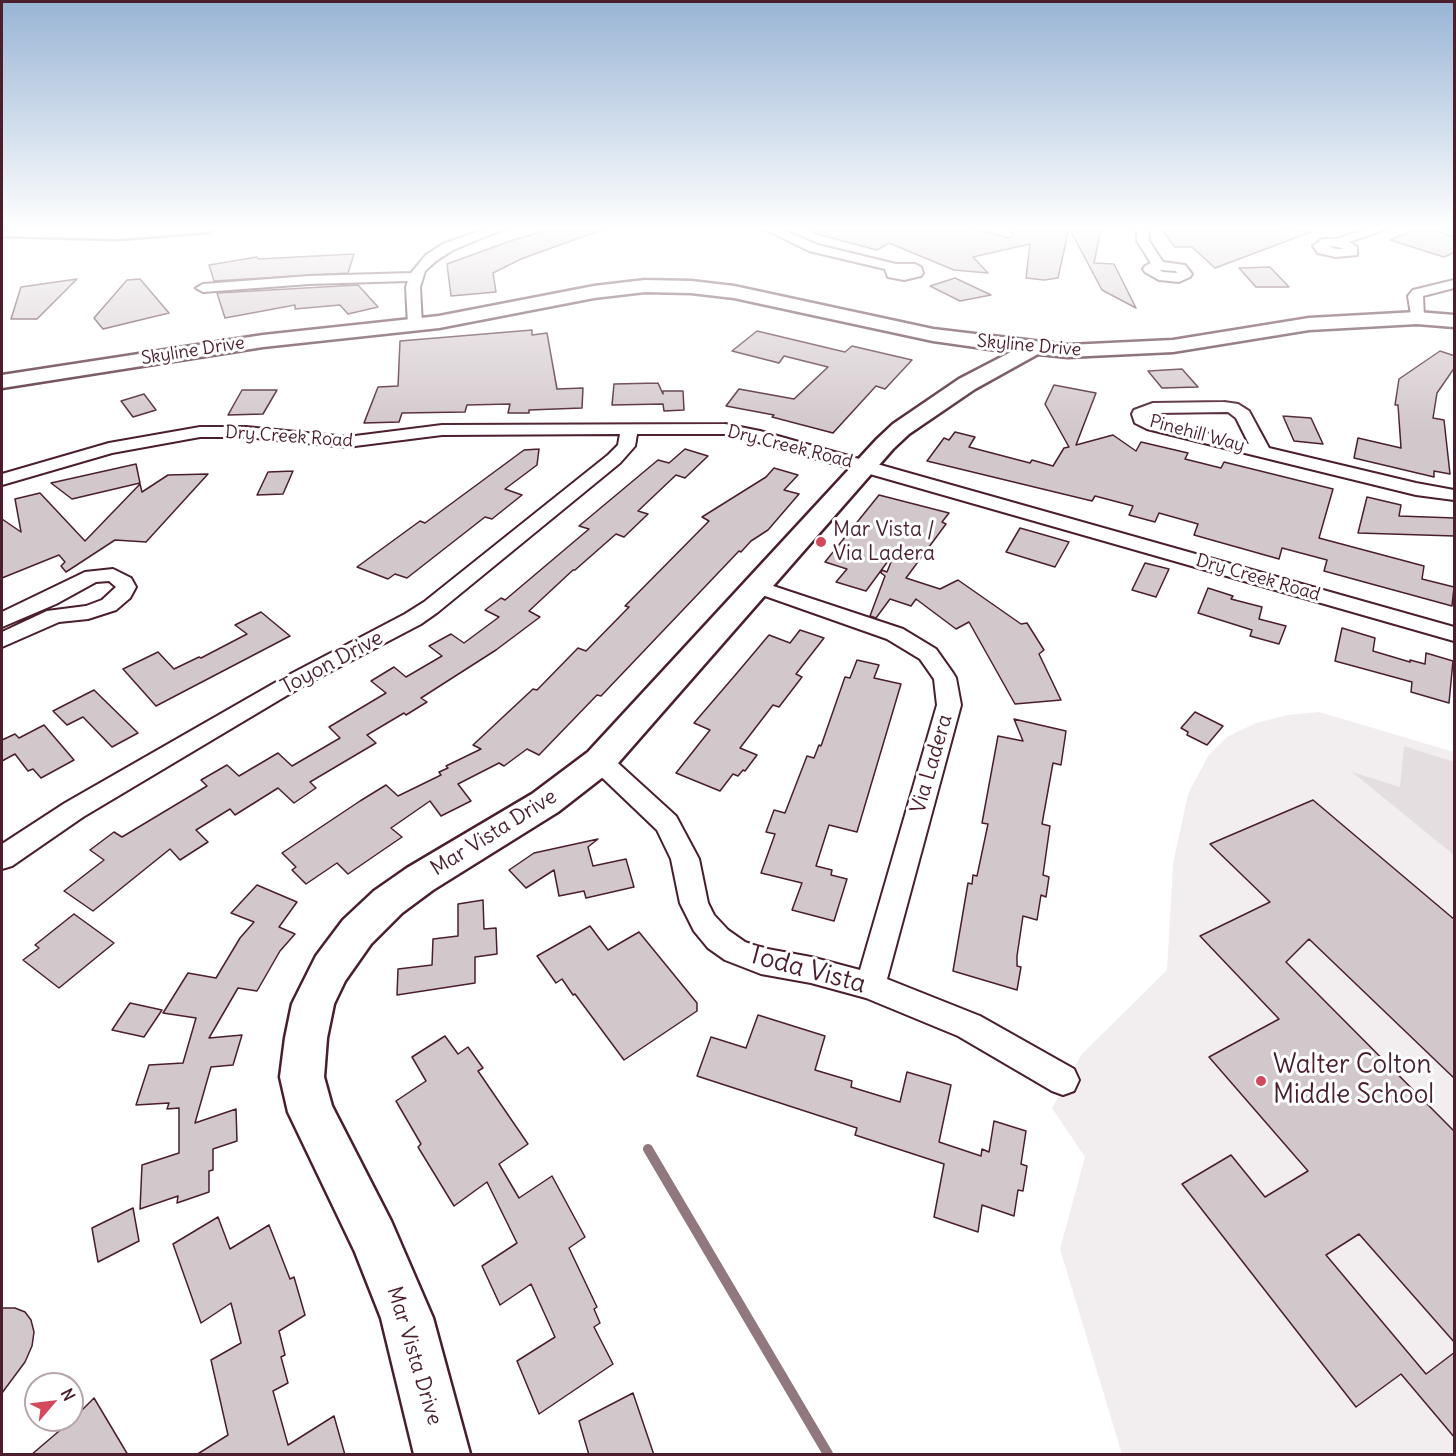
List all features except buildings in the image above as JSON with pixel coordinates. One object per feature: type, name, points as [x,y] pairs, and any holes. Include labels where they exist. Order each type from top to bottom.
[{"type":"street","points":[[414,295],[416,325]]},
{"type":"street","name":"Skyline Drive","points":[[2,381],[263,340],[416,325],[489,314],[580,295]]},
{"type":"street","name":"Skyline Drive","points":[[747,295],[834,315],[963,340],[1051,350],[1173,346],[1309,324],[1417,318],[1455,321]]},
{"type":"street","points":[[1416,295],[1417,318]]},
{"type":"street","points":[[963,340],[988,352],[994,364],[992,371]]},
{"type":"street","name":"Mar Vista Drive","points":[[442,1455],[407,1318],[374,1238],[311,1112],[302,1077],[306,1038],[313,1004],[330,969],[357,932],[388,902],[420,879],[545,803],[600,761],[893,437],[920,415],[967,384],[992,371],[1051,350]]},
{"type":"street","name":"Pinehill Way","points":[[1262,452],[1243,414],[1232,408],[1153,408],[1140,414],[1141,419],[1153,425],[1262,452],[1416,489],[1455,495]]},
{"type":"street","name":"Dry Creek Road","points":[[2,480],[109,448],[170,436],[226,432],[286,449],[336,454],[382,451],[442,438],[499,432],[710,428],[739,431],[1455,634]]},
{"type":"street","name":"Toyon Drive","points":[[5,849],[293,682],[422,613],[614,459],[626,446],[629,429]]},
{"type":"street","points":[[2,620],[92,576],[112,575],[124,582],[126,587],[123,593],[109,605],[87,612],[55,616],[2,640]]},
{"type":"street","name":"Via Ladera","points":[[758,587],[895,634],[928,654],[945,678],[949,705],[870,986]]},
{"type":"street","name":"Toda Vista","points":[[600,761],[667,823],[685,859],[694,903],[704,923],[718,939],[735,951],[761,961],[811,970],[870,986],[969,1026],[1063,1080]]},
{"type":"shaded area","name":"Walter Colton Middle School","points":[[1319,712],[1454,752],[1454,1454],[1122,1454],[1060,1249],[1085,1157],[1052,1108],[1082,1054],[1167,970],[1173,864],[1188,794],[1208,756],[1227,737],[1256,723],[1288,715]]},
{"type":"shaded area","points":[[1404,746],[1454,762],[1454,855],[1352,772],[1400,787]]},
{"type":"waterway","points":[[648,1149],[828,1454]]},
{"type":"place","name":"Mar Vista / Via Ladera","points":[[821,542]]},
{"type":"place","name":"Walter Colton Middle School","points":[[1261,1081]]}]
